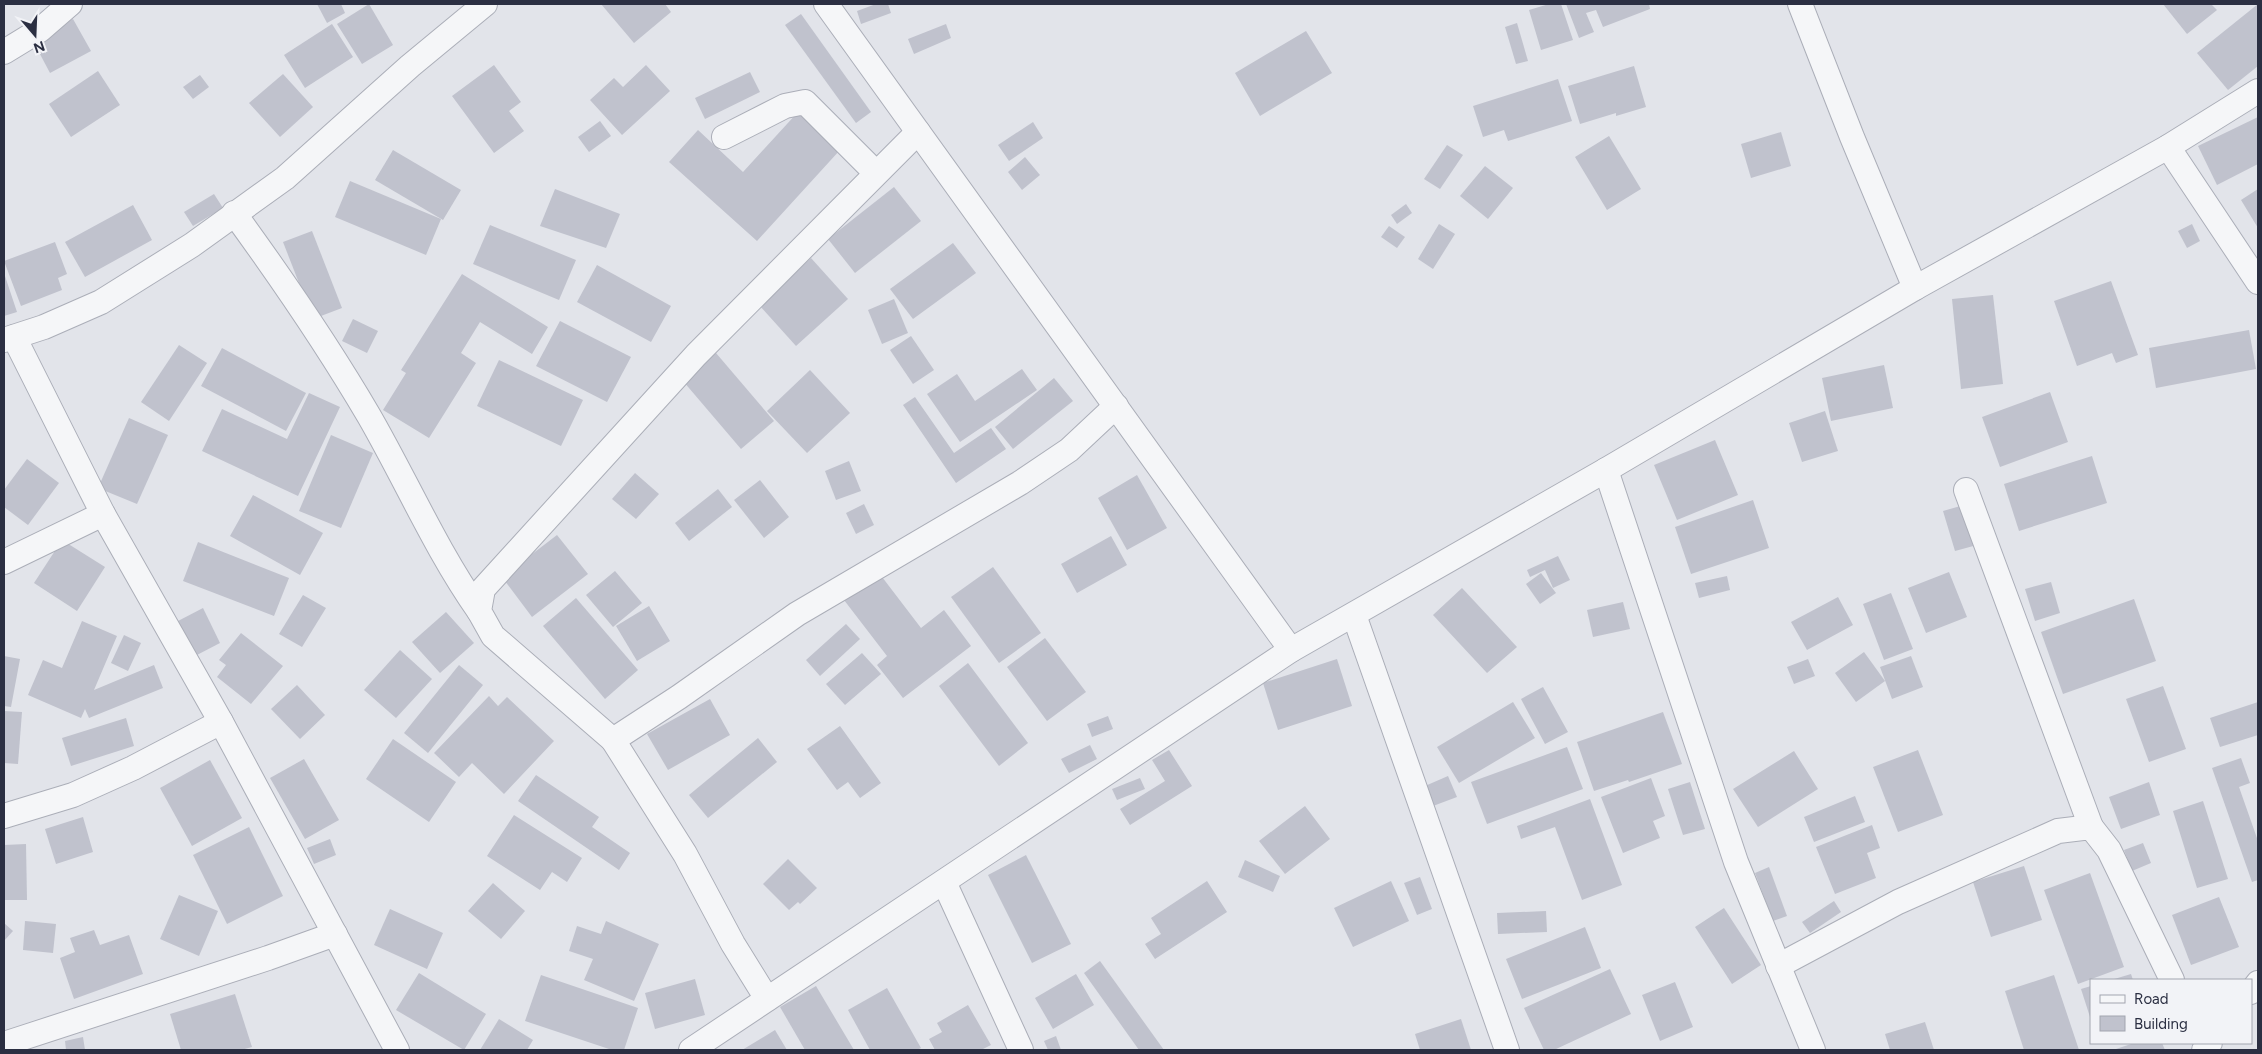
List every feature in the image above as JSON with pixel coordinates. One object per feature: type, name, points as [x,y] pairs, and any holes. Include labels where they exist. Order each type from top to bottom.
[{"type":"street","points":[[4,52],[40,30],[70,4]]},
{"type":"street","points":[[397,1050],[221,722],[103,514],[9,339],[44,327],[101,302],[192,245],[285,178],[410,66],[485,4]]},
{"type":"street","points":[[826,4],[1291,650]]},
{"type":"street","points":[[1800,4],[1852,137],[1915,288]]},
{"type":"street","points":[[691,1050],[1291,650],[1606,470],[1915,288],[2168,147],[2258,91]]},
{"type":"street","points":[[724,137],[785,106],[805,102],[876,174]]},
{"type":"street","points":[[479,611],[483,589],[696,355],[918,132]]},
{"type":"street","points":[[2168,147],[2258,282]]},
{"type":"street","points":[[234,214],[303,309],[364,407],[428,523],[444,557],[494,636],[613,740],[685,854],[734,944],[767,999]]},
{"type":"street","points":[[613,740],[679,697],[797,614],[1020,483],[1069,450],[1116,406]]},
{"type":"street","points":[[1606,470],[1736,862],[1813,1050]]},
{"type":"street","points":[[1966,490],[2091,827],[2109,850],[2172,979]]},
{"type":"street","points":[[4,562],[103,514]]},
{"type":"street","points":[[1354,614],[1507,1050]]},
{"type":"street","points":[[4,816],[73,795],[133,768],[221,722]]},
{"type":"street","points":[[1778,966],[1898,902],[2040,838],[2058,831],[2091,827]]},
{"type":"street","points":[[944,882],[1021,1050]]},
{"type":"street","points":[[4,1044],[268,958],[335,934]]},
{"type":"building","points":[[317,4],[341,4],[345,13],[327,23]]},
{"type":"building","points":[[369,4],[393,45],[362,64],[337,24]]},
{"type":"building","points":[[601,4],[665,4],[671,12],[634,43]]},
{"type":"building","points":[[876,4],[888,4],[891,13],[861,24],[857,11]]},
{"type":"building","points":[[1549,4],[1561,4],[1573,40],[1541,50],[1529,10]]},
{"type":"building","points":[[1566,4],[1649,4],[1650,9],[1603,27],[1596,10],[1586,13],[1594,32],[1579,38]]},
{"type":"building","points":[[2163,4],[2211,4],[2217,10],[2187,34]]},
{"type":"building","points":[[2258,4],[2258,66],[2228,90],[2197,53]]},
{"type":"building","points":[[801,14],[871,112],[856,123],[785,25]]},
{"type":"building","points":[[73,19],[91,51],[50,73],[33,41]]},
{"type":"building","points":[[1517,23],[1528,61],[1516,64],[1505,27]]},
{"type":"building","points":[[332,24],[353,57],[305,88],[284,55]]},
{"type":"building","points":[[946,24],[951,38],[914,54],[908,39]]},
{"type":"building","points":[[1306,31],[1332,73],[1260,116],[1235,73]]},
{"type":"building","points":[[494,65],[521,102],[509,111],[524,131],[494,153],[452,96]]},
{"type":"building","points":[[646,65],[670,91],[622,135],[590,100],[614,78],[623,87]]},
{"type":"building","points":[[1634,66],[1646,107],[1616,116],[1616,113],[1580,124],[1568,86]]},
{"type":"building","points":[[98,71],[120,105],[71,137],[49,104]]},
{"type":"building","points":[[750,72],[760,92],[705,119],[695,98]]},
{"type":"building","points":[[283,74],[313,107],[280,137],[249,103]]},
{"type":"building","points":[[200,75],[209,87],[193,99],[183,87]]},
{"type":"building","points":[[1558,79],[1572,121],[1508,141],[1504,130],[1483,137],[1473,106]]},
{"type":"building","points":[[798,112],[840,150],[757,241],[669,162],[698,130],[743,172]]},
{"type":"building","points":[[2258,117],[2258,164],[2217,185],[2198,146]]},
{"type":"building","points":[[600,121],[611,136],[589,152],[578,137]]},
{"type":"building","points":[[1033,122],[1043,138],[1009,161],[998,145]]},
{"type":"building","points":[[1781,132],[1791,166],[1751,178],[1741,144]]},
{"type":"building","points":[[1609,136],[1641,189],[1607,210],[1575,157]]},
{"type":"building","points":[[1447,145],[1463,155],[1440,189],[1424,179]]},
{"type":"building","points":[[393,150],[461,190],[443,220],[375,180]]},
{"type":"building","points":[[1025,157],[1040,175],[1022,190],[1008,172]]},
{"type":"building","points":[[1485,166],[1513,188],[1488,219],[1460,196]]},
{"type":"building","points":[[350,181],[441,219],[426,255],[335,217]]},
{"type":"building","points":[[894,187],[921,221],[855,273],[828,239]]},
{"type":"building","points":[[555,189],[620,214],[606,248],[540,226]]},
{"type":"building","points":[[2258,189],[2258,228],[2241,200]]},
{"type":"building","points":[[214,194],[223,208],[193,226],[184,212]]},
{"type":"building","points":[[1406,204],[1412,213],[1397,224],[1391,215]]},
{"type":"building","points":[[133,205],[152,240],[85,277],[65,242]]},
{"type":"building","points":[[1439,224],[1455,234],[1433,269],[1418,259]]},
{"type":"building","points":[[2192,224],[2200,241],[2187,248],[2178,231]]},
{"type":"building","points":[[490,225],[576,260],[559,300],[473,264]]},
{"type":"building","points":[[1389,226],[1405,237],[1397,248],[1381,237]]},
{"type":"building","points":[[312,231],[342,308],[313,319],[283,242]]},
{"type":"building","points":[[55,242],[67,274],[58,278],[62,290],[21,306],[4,261]]},
{"type":"building","points":[[953,243],[976,273],[913,319],[890,289]]},
{"type":"building","points":[[811,258],[848,299],[796,346],[759,305]]},
{"type":"building","points":[[597,265],[671,306],[651,342],[577,302]]},
{"type":"building","points":[[4,273],[17,312],[4,316]]},
{"type":"building","points":[[462,274],[548,327],[532,354],[480,322],[461,353],[476,363],[429,438],[383,410],[406,373],[401,370]]},
{"type":"building","points":[[2111,281],[2138,355],[2116,363],[2112,353],[2077,366],[2054,301]]},
{"type":"building","points":[[1993,295],[2003,384],[1961,389],[1952,299]]},
{"type":"building","points":[[894,299],[908,333],[882,344],[868,310]]},
{"type":"building","points":[[353,319],[378,331],[367,353],[342,341]]},
{"type":"building","points":[[560,321],[631,357],[607,402],[536,366]]},
{"type":"building","points":[[2249,330],[2256,369],[2156,388],[2149,348]]},
{"type":"building","points":[[911,336],[934,370],[913,384],[890,350]]},
{"type":"building","points":[[179,345],[207,363],[169,421],[141,402]]},
{"type":"building","points":[[222,348],[306,393],[286,431],[201,386]]},
{"type":"building","points":[[716,353],[774,421],[741,449],[683,381]]},
{"type":"building","points":[[499,360],[583,400],[561,446],[477,406]]},
{"type":"building","points":[[1884,365],[1893,408],[1831,421],[1822,378]]},
{"type":"building","points":[[1022,369],[1037,390],[960,442],[927,394],[957,374],[975,401]]},
{"type":"building","points":[[810,370],[850,413],[807,453],[767,411]]},
{"type":"building","points":[[1054,378],[1073,401],[1013,449],[995,427]]},
{"type":"building","points":[[2050,392],[2068,442],[2000,467],[1982,417]]},
{"type":"building","points":[[309,393],[340,407],[298,496],[202,451],[222,409],[287,439]]},
{"type":"building","points":[[915,397],[954,453],[991,428],[1006,449],[956,483],[903,405]]},
{"type":"building","points":[[1825,411],[1838,451],[1802,462],[1789,423]]},
{"type":"building","points":[[129,418],[168,435],[137,504],[98,488]]},
{"type":"building","points":[[331,435],[373,453],[341,528],[299,511]]},
{"type":"building","points":[[1715,440],[1738,495],[1677,520],[1654,465]]},
{"type":"building","points":[[2092,456],[2107,503],[2019,531],[2004,484]]},
{"type":"building","points":[[27,459],[59,483],[28,525],[4,507],[4,490]]},
{"type":"building","points":[[849,461],[861,491],[836,500],[825,471]]},
{"type":"building","points":[[635,473],[659,494],[636,519],[612,499]]},
{"type":"building","points":[[1137,475],[1167,528],[1127,550],[1098,498]]},
{"type":"building","points":[[760,480],[789,517],[764,538],[734,500]]},
{"type":"building","points":[[718,489],[732,507],[689,541],[675,523]]},
{"type":"building","points":[[253,495],[323,533],[300,575],[230,536]]},
{"type":"building","points":[[1753,500],[1769,548],[1691,574],[1675,527]]},
{"type":"building","points":[[864,504],[874,525],[856,534],[846,513]]},
{"type":"building","points":[[1964,505],[1977,545],[1955,551],[1943,511]]},
{"type":"building","points":[[557,535],[588,574],[532,617],[502,577]]},
{"type":"building","points":[[1111,536],[1127,565],[1077,593],[1061,564]]},
{"type":"building","points":[[62,540],[105,567],[77,611],[34,583]]},
{"type":"building","points":[[198,542],[289,578],[274,616],[183,581]]},
{"type":"building","points":[[1558,556],[1570,580],[1553,588],[1545,570],[1530,577],[1527,570]]},
{"type":"building","points":[[993,567],[1041,633],[999,663],[951,597]]},
{"type":"building","points":[[615,571],[642,603],[613,627],[586,595]]},
{"type":"building","points":[[1949,572],[1967,617],[1926,633],[1908,588]]},
{"type":"building","points":[[879,573],[921,628],[944,610],[971,646],[903,698],[877,665],[887,656],[844,600]]},
{"type":"building","points":[[1541,573],[1556,593],[1540,604],[1526,584]]},
{"type":"building","points":[[1727,576],[1730,590],[1699,598],[1695,583]]},
{"type":"building","points":[[2051,582],[2060,613],[2035,621],[2025,589]]},
{"type":"building","points":[[1462,588],[1517,647],[1487,673],[1433,615]]},
{"type":"building","points":[[1891,593],[1913,649],[1884,660],[1863,604]]},
{"type":"building","points":[[303,595],[326,608],[302,647],[279,634]]},
{"type":"building","points":[[1838,597],[1853,625],[1807,650],[1791,622]]},
{"type":"building","points":[[576,598],[638,670],[605,699],[543,626]]},
{"type":"building","points":[[2134,599],[2156,661],[2063,694],[2041,632]]},
{"type":"building","points":[[1623,602],[1630,629],[1593,637],[1587,610]]},
{"type":"building","points":[[649,606],[670,641],[637,661],[616,626]]},
{"type":"building","points":[[203,608],[220,643],[195,656],[178,621]]},
{"type":"building","points":[[446,612],[474,643],[440,673],[412,642]]},
{"type":"building","points":[[82,621],[117,636],[94,690],[154,665],[163,688],[89,718],[85,709],[81,718],[28,695],[43,660],[62,668]]},
{"type":"building","points":[[846,624],[860,639],[820,676],[806,660]]},
{"type":"building","points":[[241,633],[283,666],[251,704],[217,677],[226,665],[219,660]]},
{"type":"building","points":[[124,635],[141,643],[128,671],[111,663]]},
{"type":"building","points":[[1045,638],[1086,692],[1047,721],[1007,667]]},
{"type":"building","points":[[400,650],[432,679],[396,718],[364,690]]},
{"type":"building","points":[[1864,652],[1885,681],[1856,702],[1835,673]]},
{"type":"building","points":[[862,653],[881,674],[845,705],[826,684]]},
{"type":"building","points":[[4,656],[20,659],[11,707],[4,706]]},
{"type":"building","points":[[1911,656],[1923,687],[1892,699],[1880,667]]},
{"type":"building","points":[[1337,659],[1352,706],[1278,730],[1263,683]]},
{"type":"building","points":[[1808,659],[1815,676],[1794,684],[1787,667]]},
{"type":"building","points":[[968,663],[1028,743],[999,766],[939,686]]},
{"type":"building","points":[[459,665],[483,685],[428,753],[404,733]]},
{"type":"building","points":[[297,685],[325,715],[300,739],[271,709]]},
{"type":"building","points":[[2163,686],[2186,749],[2149,762],[2126,699]]},
{"type":"building","points":[[1543,687],[1568,732],[1545,744],[1521,699]]},
{"type":"building","points":[[489,696],[498,706],[507,697],[554,741],[504,794],[472,763],[459,777],[434,753]]},
{"type":"building","points":[[710,699],[730,735],[668,770],[647,734]]},
{"type":"building","points":[[1513,702],[1535,738],[1459,783],[1437,747]]},
{"type":"building","points":[[2258,702],[2258,735],[2220,747],[2210,718]]},
{"type":"building","points":[[4,711],[22,712],[18,764],[4,763]]},
{"type":"building","points":[[1663,712],[1682,764],[1629,782],[1628,780],[1594,791],[1577,742]]},
{"type":"building","points":[[1108,716],[1113,729],[1092,737],[1087,724]]},
{"type":"building","points":[[126,718],[134,746],[71,766],[62,738]]},
{"type":"building","points":[[840,726],[881,783],[860,798],[848,782],[837,790],[807,749]]},
{"type":"building","points":[[758,738],[777,762],[708,818],[689,795]]},
{"type":"building","points":[[393,739],[456,782],[429,822],[366,779]]},
{"type":"building","points":[[1090,745],[1097,759],[1069,773],[1061,759]]},
{"type":"building","points":[[1567,747],[1583,789],[1487,824],[1471,782]]},
{"type":"building","points":[[1169,750],[1192,786],[1130,825],[1120,809],[1165,781],[1152,760]]},
{"type":"building","points":[[1918,750],[1943,815],[1898,832],[1873,767]]},
{"type":"building","points":[[1794,751],[1818,789],[1758,827],[1733,789]]},
{"type":"building","points":[[2241,758],[2250,783],[2239,787],[2258,841],[2258,880],[2252,882],[2212,768]]},
{"type":"building","points":[[304,759],[339,820],[305,839],[270,778]]},
{"type":"building","points":[[210,760],[242,818],[192,846],[160,788]]},
{"type":"building","points":[[536,775],[599,817],[592,827],[630,853],[619,870],[518,801]]},
{"type":"building","points":[[1448,776],[1457,797],[1433,806],[1425,786]]},
{"type":"building","points":[[1140,778],[1145,789],[1117,800],[1112,789]]},
{"type":"building","points":[[1651,778],[1665,816],[1653,821],[1660,838],[1623,853],[1601,797]]},
{"type":"building","points":[[1690,782],[1705,829],[1683,835],[1668,789]]},
{"type":"building","points":[[2149,782],[2160,815],[2121,829],[2109,797]]},
{"type":"building","points":[[1855,796],[1865,822],[1814,842],[1804,817]]},
{"type":"building","points":[[1590,799],[1622,885],[1582,900],[1555,827],[1521,839],[1517,826]]},
{"type":"building","points":[[2203,801],[2228,879],[2197,888],[2173,811]]},
{"type":"building","points":[[1305,806],[1330,839],[1285,874],[1259,841]]},
{"type":"building","points":[[514,815],[582,858],[567,882],[552,872],[540,890],[487,856]]},
{"type":"building","points":[[83,817],[93,852],[56,864],[45,829]]},
{"type":"building","points":[[1872,825],[1880,848],[1867,853],[1876,878],[1835,894],[1816,847]]},
{"type":"building","points":[[249,827],[283,896],[227,924],[193,855]]},
{"type":"building","points":[[330,839],[336,855],[314,864],[307,848]]},
{"type":"building","points":[[2143,843],[2151,863],[2132,871],[2124,850]]},
{"type":"building","points":[[26,844],[27,900],[4,900],[4,845]]},
{"type":"building","points":[[1026,855],[1071,944],[1032,963],[988,875]]},
{"type":"building","points":[[788,859],[817,888],[800,904],[798,902],[789,910],[763,884]]},
{"type":"building","points":[[1245,860],[1280,876],[1273,892],[1238,877]]},
{"type":"building","points":[[2024,866],[2042,920],[1991,937],[1973,882]]},
{"type":"building","points":[[1769,867],[1787,916],[1773,921],[1755,873]]},
{"type":"building","points":[[2090,873],[2124,967],[2078,984],[2044,890]]},
{"type":"building","points":[[1420,877],[1432,909],[1417,915],[1404,883]]},
{"type":"building","points":[[1207,881],[1227,912],[1155,959],[1145,944],[1161,934],[1151,918]]},
{"type":"building","points":[[1391,881],[1409,921],[1353,947],[1334,908]]},
{"type":"building","points":[[493,883],[525,911],[501,939],[468,911]]},
{"type":"building","points":[[179,895],[218,911],[199,956],[160,939]]},
{"type":"building","points":[[2219,897],[2239,947],[2191,965],[2172,915]]},
{"type":"building","points":[[1834,901],[1841,912],[1810,933],[1802,922]]},
{"type":"building","points":[[1724,908],[1761,965],[1732,984],[1695,927]]},
{"type":"building","points":[[390,909],[443,933],[427,969],[374,945]]},
{"type":"building","points":[[1546,911],[1547,932],[1498,934],[1497,913]]},
{"type":"building","points":[[25,921],[56,924],[53,953],[23,950]]},
{"type":"building","points":[[606,921],[659,944],[634,1001],[584,980],[593,959],[569,951],[577,926],[601,934]]},
{"type":"building","points":[[4,923],[13,931],[4,941]]},
{"type":"building","points":[[1585,927],[1601,968],[1522,999],[1506,959]]},
{"type":"building","points":[[94,930],[100,945],[129,935],[143,974],[74,999],[60,958],[75,952],[70,938]]},
{"type":"building","points":[[1100,961],[1164,1050],[1139,1050],[1084,973]]},
{"type":"building","points":[[1610,969],[1631,1014],[1554,1050],[1544,1050],[1524,1008]]},
{"type":"building","points":[[419,973],[486,1014],[464,1050],[396,1010]]},
{"type":"building","points":[[1076,974],[1094,1005],[1053,1029],[1035,998]]},
{"type":"building","points":[[2131,974],[2133,979],[2114,979]]},
{"type":"building","points":[[541,975],[638,1008],[624,1050],[612,1050],[525,1021]]},
{"type":"building","points":[[2054,975],[2079,1050],[2024,1050],[2005,991]]},
{"type":"building","points":[[695,979],[705,1015],[655,1029],[645,993]]},
{"type":"building","points":[[1675,982],[1693,1027],[1660,1041],[1642,995]]},
{"type":"building","points":[[816,986],[854,1050],[805,1050],[780,1007]]},
{"type":"building","points":[[2090,986],[2090,1017],[2081,989]]},
{"type":"building","points":[[887,988],[921,1048],[917,1050],[870,1050],[848,1010]]},
{"type":"building","points":[[235,994],[252,1047],[241,1050],[181,1050],[170,1014]]},
{"type":"building","points":[[968,1005],[991,1045],[981,1050],[935,1050],[929,1039],[942,1032],[937,1023]]},
{"type":"building","points":[[499,1019],[533,1040],[527,1050],[480,1050]]},
{"type":"building","points":[[1461,1019],[1471,1050],[1420,1050],[1415,1034]]},
{"type":"building","points":[[1925,1022],[1934,1050],[1890,1050],[1885,1034]]},
{"type":"building","points":[[775,1030],[787,1050],[742,1050]]},
{"type":"building","points":[[1056,1036],[1061,1050],[1048,1050],[1044,1041]]},
{"type":"building","points":[[83,1037],[85,1050],[66,1050],[65,1041]]},
{"type":"building","points":[[2131,1044],[2162,1044],[2165,1050],[2113,1050]]}]
